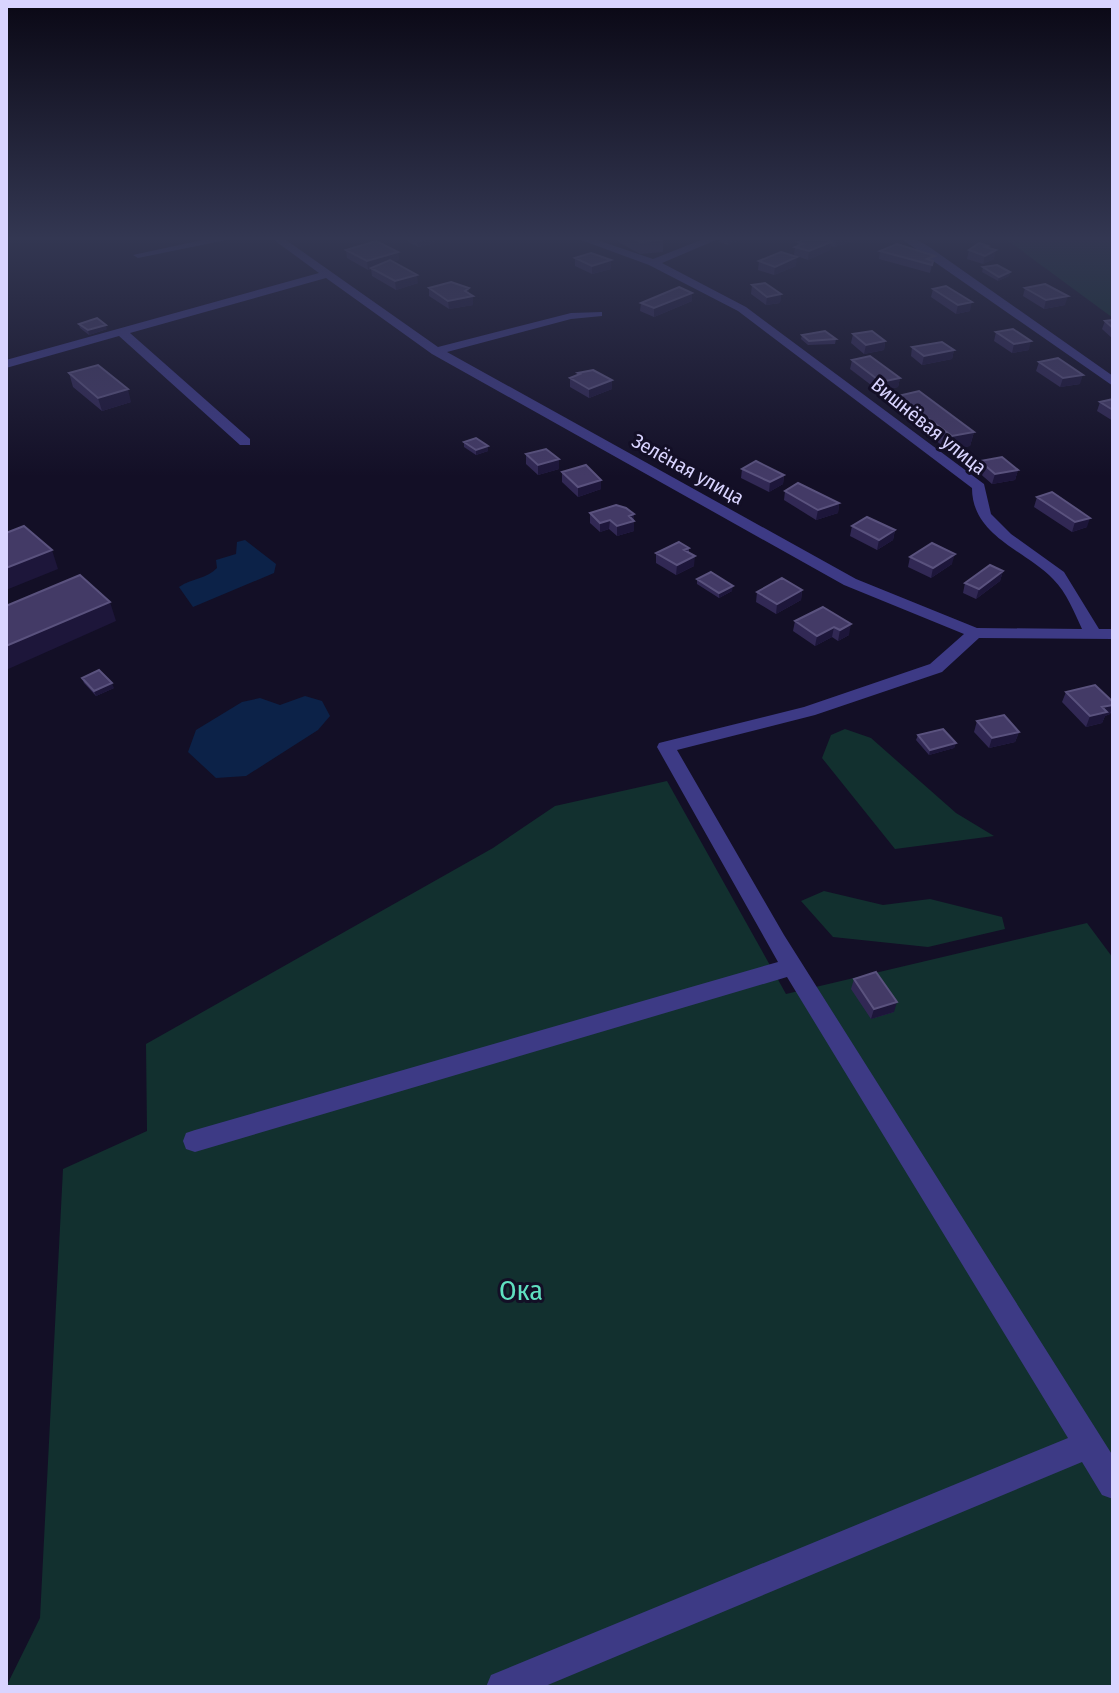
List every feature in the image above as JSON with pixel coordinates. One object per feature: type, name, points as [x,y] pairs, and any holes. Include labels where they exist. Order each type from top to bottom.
[{"type":"street","points":[[6,364],[172,319]]},
{"type":"street","name":"Зелёная улица","points":[[391,319],[436,351],[850,582],[975,633],[1113,634]]},
{"type":"street","points":[[436,351],[557,319]]},
{"type":"street","name":"Вишнёвая улица","points":[[757,319],[979,487],[976,503],[983,518],[1061,577],[1093,634]]},
{"type":"street","points":[[1024,319],[1113,382]]},
{"type":"street","points":[[123,333],[245,442]]},
{"type":"street","points":[[975,633],[936,668],[809,711],[666,747],[792,967],[1113,1484]]},
{"type":"street","points":[[195,1141],[792,967]]},
{"type":"street","points":[[503,1687],[1089,1444]]},
{"type":"green space","points":[[845,729],[871,738],[956,813],[994,836],[895,849],[822,758],[831,735]]},
{"type":"green space","name":"Ока","points":[[667,781],[786,994],[1087,923],[1113,958],[1113,1687],[6,1687],[40,1618],[63,1169],[147,1131],[146,1044],[493,848],[555,806]]},
{"type":"green space","points":[[824,891],[883,905],[930,899],[1002,917],[1005,929],[928,947],[833,937],[801,901]]},
{"type":"water","points":[[245,540],[276,564],[274,573],[193,607],[179,587],[213,572],[217,568],[216,560],[236,554],[237,542]]},
{"type":"water","points":[[305,696],[322,701],[330,716],[318,730],[246,776],[216,778],[188,752],[196,730],[242,702],[260,698],[280,705]]},
{"type":"building","points":[[98,319],[106,325],[88,330],[79,324]]},
{"type":"building","points":[[1013,329],[1031,341],[1014,344],[996,332]]},
{"type":"building","points":[[825,331],[836,339],[809,341],[802,335]]},
{"type":"building","points":[[872,331],[885,341],[866,345],[853,334]]},
{"type":"building","points":[[942,342],[954,350],[924,356],[912,347]]},
{"type":"building","points":[[870,356],[900,378],[881,382],[852,360]]},
{"type":"building","points":[[1058,358],[1083,375],[1063,378],[1039,362]]},
{"type":"building","points":[[98,365],[128,389],[98,398],[69,373]]},
{"type":"building","points":[[593,370],[612,380],[589,389],[570,378],[578,373]]},
{"type":"building","points":[[919,391],[974,432],[952,436],[898,396]]},
{"type":"building","points":[[1113,399],[1113,410],[1100,402]]},
{"type":"building","points":[[476,438],[488,446],[476,450],[464,442]]},
{"type":"building","points":[[546,449],[559,459],[538,465],[526,454]]},
{"type":"building","points":[[1002,457],[1018,470],[995,474],[980,461]]},
{"type":"building","points":[[756,461],[784,475],[770,482],[742,469]]},
{"type":"building","points":[[586,465],[601,480],[578,487],[562,472]]},
{"type":"building","points":[[798,483],[839,503],[818,510],[785,491]]},
{"type":"building","points":[[1052,492],[1090,518],[1075,522],[1037,497]]},
{"type":"building","points":[[616,505],[634,514],[629,516],[634,521],[617,526],[610,520],[600,523],[590,513]]},
{"type":"building","points":[[867,517],[895,530],[879,540],[852,526]]},
{"type":"building","points":[[24,526],[52,550],[6,568],[6,533]]},
{"type":"building","points":[[679,542],[689,548],[684,550],[695,556],[677,565],[656,553]]},
{"type":"building","points":[[932,543],[955,554],[933,568],[910,557]]},
{"type":"building","points":[[990,565],[1003,571],[979,589],[965,583]]},
{"type":"building","points":[[711,572],[733,586],[719,593],[697,579]]},
{"type":"building","points":[[80,575],[110,602],[6,646],[6,606]]},
{"type":"building","points":[[782,578],[802,590],[777,604],[757,592]]},
{"type":"building","points":[[823,607],[851,624],[840,630],[834,627],[817,636],[795,621]]},
{"type":"building","points":[[99,670],[112,683],[94,691],[82,678]]},
{"type":"building","points":[[1095,685],[1113,705],[1102,707],[1107,712],[1090,716],[1066,692]]},
{"type":"building","points":[[1004,715],[1019,732],[992,738],[977,721]]},
{"type":"building","points":[[943,729],[956,743],[930,750],[918,735]]},
{"type":"building","points":[[876,972],[897,1002],[874,1009],[854,979]]}]
